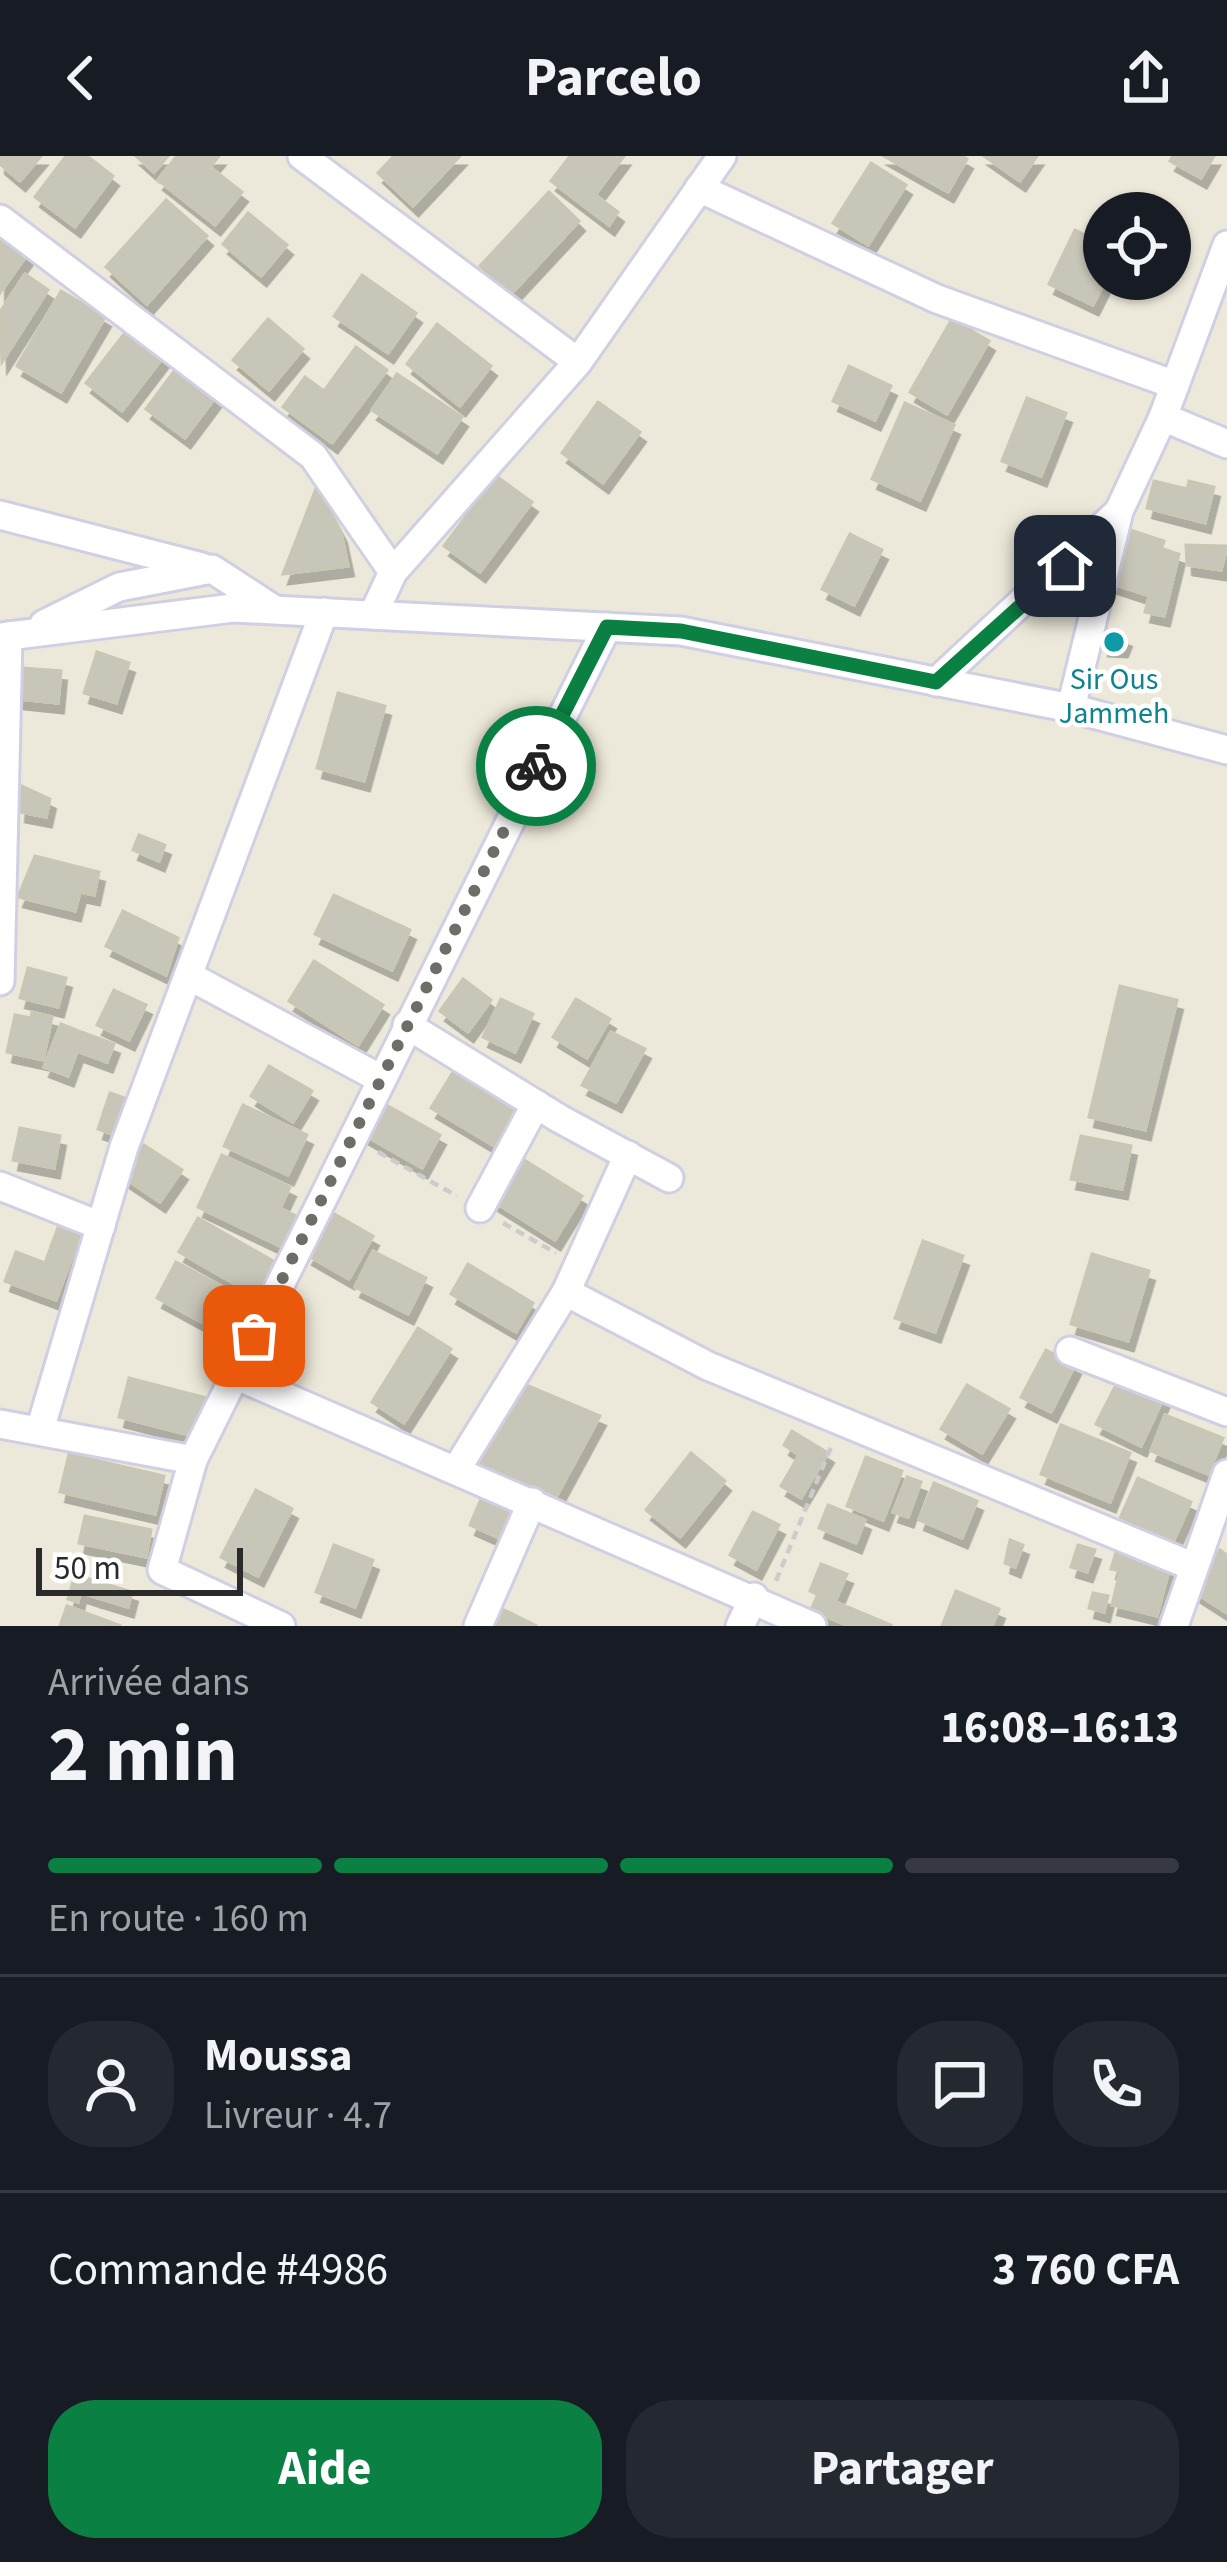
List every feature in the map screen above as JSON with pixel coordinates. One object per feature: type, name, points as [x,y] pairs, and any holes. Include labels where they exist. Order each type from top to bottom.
[{"type":"street","points":[[302,156],[578,362]]},
{"type":"street","points":[[373,615],[393,572],[578,362],[706,168],[937,298],[1175,385]]},
{"type":"street","points":[[0,219],[313,456],[393,572]]},
{"type":"street","points":[[1071,708],[1119,512],[1175,385],[1215,314],[1227,245]]},
{"type":"street","points":[[1163,417],[1227,444]]},
{"type":"street","points":[[936,682],[1119,512]]},
{"type":"street","points":[[0,515],[212,569],[276,610]]},
{"type":"street","points":[[11,636],[118,587],[212,569]]},
{"type":"street","points":[[11,636],[233,608],[681,631],[1071,708],[1227,750]]},
{"type":"street","points":[[40,1430],[124,1147],[325,612]]},
{"type":"street","points":[[272,1624],[162,1570],[193,1460],[607,627]]},
{"type":"street","points":[[0,981],[11,636]]},
{"type":"street","points":[[191,977],[381,1079]]},
{"type":"street","points":[[407,1025],[669,1178]]},
{"type":"street","points":[[480,1208],[536,1104]]},
{"type":"street","points":[[456,1470],[566,1292],[628,1155]]},
{"type":"street","points":[[0,1186],[101,1226]]},
{"type":"street","points":[[566,1292],[708,1366],[1194,1567]]},
{"type":"street","points":[[1070,1351],[1227,1412]]},
{"type":"street","points":[[235,1375],[812,1626]]},
{"type":"street","points":[[0,1424],[193,1460]]},
{"type":"street","points":[[1174,1626],[1227,1474]]},
{"type":"street","points":[[478,1626],[532,1502]]},
{"type":"street","points":[[740,1626],[760,1600]]},
{"type":"path","points":[[760,1600],[842,1421]]},
{"type":"building","points":[[0,156],[41,156],[20,181],[0,164]]},
{"type":"building","points":[[66,156],[87,156],[113,176],[75,227],[35,197]]},
{"type":"building","points":[[136,156],[168,156],[154,172]]},
{"type":"building","points":[[177,156],[219,156],[210,167],[242,192],[215,225],[158,180]]},
{"type":"building","points":[[394,156],[460,156],[413,206],[378,173]]},
{"type":"building","points":[[570,156],[624,156],[595,195],[618,212],[609,225],[551,181]]},
{"type":"building","points":[[884,156],[962,156],[967,159],[948,192]]},
{"type":"building","points":[[984,156],[1037,156],[1020,181]]},
{"type":"building","points":[[1173,156],[1214,156],[1201,178],[1170,161]]},
{"type":"building","points":[[871,163],[906,185],[868,245],[833,223]]},
{"type":"building","points":[[549,192],[579,221],[510,295],[480,266]]},
{"type":"building","points":[[166,200],[207,236],[147,304],[106,267]]},
{"type":"building","points":[[248,213],[287,245],[261,276],[223,244]]},
{"type":"building","points":[[1075,230],[1083,234],[1083,300],[1096,300],[1093,305],[1049,284]]},
{"type":"building","points":[[5,231],[31,249],[0,293],[0,239]]},
{"type":"building","points":[[25,274],[48,290],[2,362],[0,312]]},
{"type":"building","points":[[362,275],[416,313],[388,353],[334,316]]},
{"type":"building","points":[[61,291],[105,317],[61,392],[17,366]]},
{"type":"building","points":[[268,319],[303,349],[269,390],[233,360]]},
{"type":"building","points":[[952,319],[989,341],[947,414],[910,392]]},
{"type":"building","points":[[437,324],[491,366],[460,406],[407,364]]},
{"type":"building","points":[[131,325],[167,352],[122,411],[86,383]]},
{"type":"building","points":[[356,347],[387,370],[332,443],[283,407],[305,377],[324,391]]},
{"type":"building","points":[[178,366],[217,395],[185,438],[146,409]]},
{"type":"building","points":[[849,366],[891,386],[875,420],[833,401]]},
{"type":"building","points":[[397,374],[462,417],[437,453],[372,410]]},
{"type":"building","points":[[1027,398],[1066,413],[1041,476],[1002,461]]},
{"type":"building","points":[[598,402],[640,432],[603,483],[562,453]]},
{"type":"building","points":[[905,403],[954,425],[920,500],[872,479]]},
{"type":"building","points":[[496,476],[532,502],[480,572],[444,546]]},
{"type":"building","points":[[1154,481],[1187,489],[1189,481],[1214,487],[1205,523],[1147,508]]},
{"type":"building","points":[[317,486],[341,533],[348,566],[283,574]]},
{"type":"building","points":[[1124,528],[1164,541],[1147,595],[1107,582]]},
{"type":"building","points":[[850,534],[882,550],[854,605],[822,589]]},
{"type":"building","points":[[1186,545],[1227,546],[1221,570],[1187,565]]},
{"type":"building","points":[[1162,549],[1179,554],[1164,616],[1145,612]]},
{"type":"building","name":"Sir Ous Jammeh","points":[[1105,629],[1126,637],[1122,647],[1103,646]]},
{"type":"building","points":[[97,652],[129,663],[116,703],[84,693]]},
{"type":"building","points":[[22,668],[61,671],[58,703],[18,699]]},
{"type":"building","points":[[338,693],[385,706],[364,781],[317,768]]},
{"type":"building","points":[[22,786],[50,799],[46,817],[20,812]]},
{"type":"building","points":[[139,835],[165,845],[159,861],[133,850]]},
{"type":"building","points":[[35,856],[99,872],[94,895],[80,892],[75,911],[18,897]]},
{"type":"building","points":[[334,895],[410,930],[392,970],[315,934]]},
{"type":"building","points":[[123,911],[178,938],[166,975],[106,946]]},
{"type":"building","points":[[314,961],[383,1005],[358,1045],[289,1001]]},
{"type":"building","points":[[28,968],[66,978],[58,1007],[20,998]]},
{"type":"building","points":[[463,979],[491,1000],[468,1032],[440,1011]]},
{"type":"building","points":[[1120,986],[1177,1000],[1145,1130],[1089,1117]]},
{"type":"building","points":[[114,990],[146,1005],[129,1040],[97,1025]]},
{"type":"building","points":[[501,999],[533,1014],[515,1052],[483,1037]]},
{"type":"building","points":[[576,999],[610,1019],[587,1058],[553,1037]]},
{"type":"building","points":[[32,1012],[52,1017],[43,1060],[7,1052],[15,1015],[31,1018]]},
{"type":"building","points":[[61,1024],[84,1033],[68,1076],[44,1067]]},
{"type":"building","points":[[611,1032],[645,1049],[616,1102],[582,1085]]},
{"type":"building","points":[[84,1033],[114,1044],[107,1062],[77,1051]]},
{"type":"building","points":[[458,1064],[527,1107],[501,1150],[431,1108]]},
{"type":"building","points":[[269,1066],[312,1091],[293,1122],[251,1096]]},
{"type":"building","points":[[110,1093],[127,1099],[115,1135],[98,1129]]},
{"type":"building","points":[[379,1101],[440,1135],[422,1168],[361,1133]]},
{"type":"building","points":[[243,1105],[307,1135],[288,1175],[224,1146]]},
{"type":"building","points":[[20,1128],[60,1136],[54,1168],[13,1160]]},
{"type":"building","points":[[1081,1136],[1131,1146],[1122,1189],[1071,1179]]},
{"type":"building","points":[[144,1145],[182,1170],[160,1202],[123,1177]]},
{"type":"building","points":[[222,1155],[290,1187],[280,1208],[296,1216],[282,1247],[198,1207]]},
{"type":"building","points":[[521,1158],[582,1196],[555,1240],[493,1201]]},
{"type":"building","points":[[331,1212],[373,1236],[349,1279],[307,1255]]},
{"type":"building","points":[[198,1218],[275,1262],[256,1296],[179,1252]]},
{"type":"building","points":[[60,1222],[82,1230],[56,1300],[5,1281],[16,1252],[45,1263]]},
{"type":"building","points":[[923,1241],[963,1256],[935,1332],[895,1318]]},
{"type":"building","points":[[373,1251],[426,1278],[408,1314],[355,1287]]},
{"type":"building","points":[[1092,1254],[1149,1271],[1128,1341],[1071,1324]]},
{"type":"building","points":[[176,1262],[259,1306],[240,1343],[157,1298]]},
{"type":"building","points":[[468,1264],[533,1303],[516,1332],[451,1294]]},
{"type":"building","points":[[418,1328],[451,1349],[404,1423],[372,1402]]},
{"type":"building","points":[[1046,1350],[1075,1365],[1051,1412],[1021,1397]]},
{"type":"building","points":[[1120,1377],[1164,1397],[1141,1446],[1096,1424]]},
{"type":"building","points":[[129,1378],[207,1398],[196,1437],[119,1417]]},
{"type":"building","points":[[526,1385],[600,1416],[556,1497],[475,1464]]},
{"type":"building","points":[[967,1385],[1009,1409],[982,1453],[941,1429]]},
{"type":"building","points":[[1165,1415],[1223,1438],[1208,1474],[1151,1451]]},
{"type":"building","points":[[1061,1425],[1130,1453],[1110,1502],[1041,1474]]},
{"type":"building","points":[[792,1431],[828,1453],[801,1498],[781,1486],[799,1455],[784,1445]]},
{"type":"building","points":[[691,1453],[725,1481],[680,1537],[646,1510]]},
{"type":"building","points":[[69,1454],[164,1476],[155,1514],[60,1492]]},
{"type":"building","points":[[866,1457],[902,1471],[883,1520],[847,1506]]},
{"type":"building","points":[[907,1477],[921,1482],[908,1517],[893,1512]]},
{"type":"building","points":[[1138,1478],[1191,1502],[1170,1549],[1117,1525]]},
{"type":"building","points":[[934,1483],[977,1501],[962,1538],[919,1520]]},
{"type":"building","points":[[256,1490],[292,1509],[258,1576],[221,1557]]},
{"type":"building","points":[[481,1499],[510,1512],[499,1538],[470,1525]]},
{"type":"building","points":[[828,1505],[865,1520],[856,1543],[819,1528]]},
{"type":"building","points":[[753,1512],[779,1525],[756,1569],[730,1555]]},
{"type":"building","points":[[85,1516],[151,1530],[146,1557],[79,1543]]},
{"type":"building","points":[[1010,1540],[1023,1545],[1015,1567],[1005,1563]]},
{"type":"building","points":[[334,1545],[373,1560],[355,1607],[316,1592]]},
{"type":"building","points":[[1078,1545],[1095,1550],[1087,1572],[1071,1567]]},
{"type":"building","points":[[1220,1550],[1227,1555],[1227,1613],[1193,1591]]},
{"type":"building","points":[[1116,1552],[1170,1566],[1157,1616],[1112,1605],[1120,1571],[1111,1569]]},
{"type":"building","points":[[821,1564],[847,1574],[835,1602],[810,1591]]},
{"type":"building","points":[[75,1575],[99,1582],[95,1597],[80,1592],[78,1602],[68,1599]]},
{"type":"building","points":[[99,1582],[132,1592],[128,1607],[95,1597]]},
{"type":"building","points":[[956,1591],[999,1609],[992,1626],[942,1626]]},
{"type":"building","points":[[1093,1593],[1108,1596],[1104,1612],[1089,1608]]},
{"type":"building","points":[[818,1594],[850,1608],[844,1624],[811,1610]]},
{"type":"building","points":[[67,1606],[121,1626],[60,1626]]},
{"type":"building","points":[[498,1607],[537,1626],[488,1626]]},
{"type":"building","points":[[850,1608],[891,1625],[891,1626],[844,1624]]},
{"type":"way so far","points":[[254,1336],[536,766]]},
{"type":"place","name":"Sir Ous Jammeh","points":[[1114,642]]},
{"type":"route","points":[[536,766],[607,627],[681,631],[936,682],[1065,566]]}]
